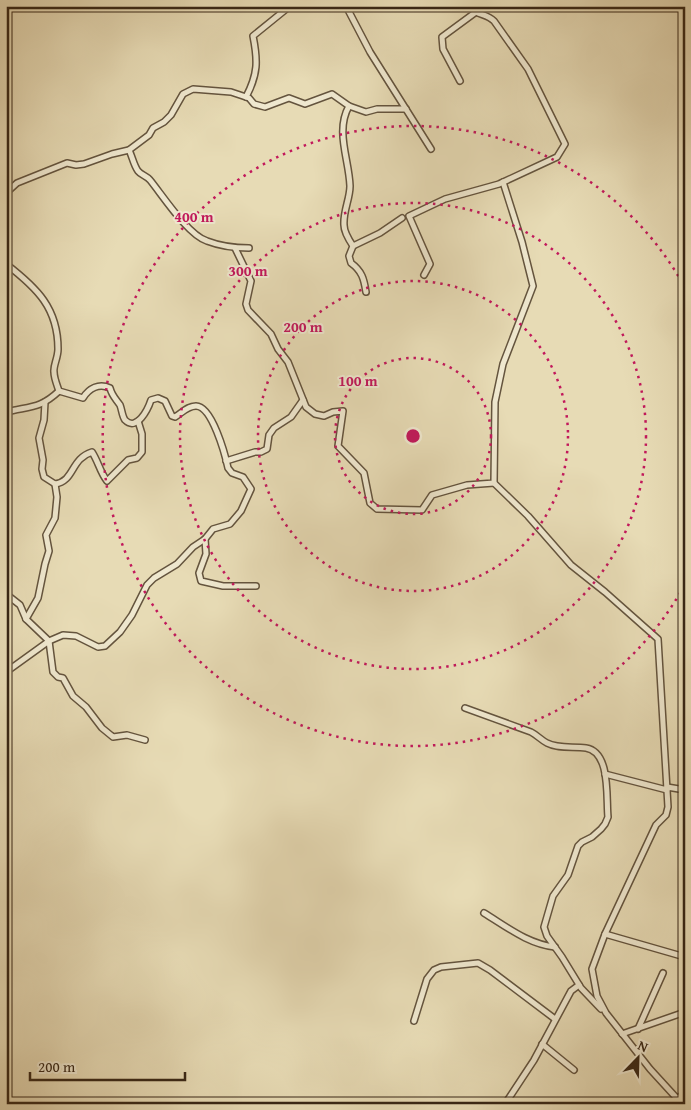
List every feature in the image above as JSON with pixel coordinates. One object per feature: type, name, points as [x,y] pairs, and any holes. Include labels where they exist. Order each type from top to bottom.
[{"type":"street","points":[[246,97],[255,76],[257,57],[254,36],[290,6]]},
{"type":"street","points":[[346,6],[370,52],[431,149]]},
{"type":"street","points":[[424,275],[430,264],[410,216],[445,199],[503,182],[557,157],[565,144],[528,69],[489,15],[476,12],[470,6]]},
{"type":"street","points":[[460,81],[443,49],[442,37],[476,12]]},
{"type":"street","points":[[6,193],[17,183],[67,162],[76,165],[84,164],[129,150],[150,135],[153,128],[164,122],[171,115],[183,94],[193,89],[231,92],[246,97],[254,104],[265,107],[289,98],[305,104],[332,94],[349,106],[366,112],[406,109]]},
{"type":"street","points":[[349,106],[342,127],[342,138],[348,160],[350,188],[344,225],[352,246],[349,256],[351,263],[364,276],[366,292]]},
{"type":"street","points":[[129,150],[138,172],[149,178],[154,187],[189,228],[206,241],[236,248],[249,248]]},
{"type":"street","points":[[503,182],[522,242],[533,286],[503,364],[495,402],[494,483],[538,527],[571,565],[605,592],[658,640],[668,807],[666,814],[656,826],[606,934],[592,969],[597,996],[606,1014]]},
{"type":"street","points":[[352,246],[380,234],[402,218]]},
{"type":"street","points":[[236,248],[251,281],[246,304],[248,310],[271,334],[278,349],[288,362],[306,407],[319,416],[343,411],[338,446],[364,473],[370,503],[377,509],[422,510],[432,495],[467,485],[494,483]]},
{"type":"street","points":[[6,264],[44,298],[54,320],[58,360],[53,371],[59,391]]},
{"type":"street","points":[[6,672],[49,641],[63,634],[76,636],[98,647],[105,646],[120,632],[132,615],[147,585],[154,578],[177,564],[194,547],[205,540],[213,529],[230,524],[241,511],[252,489],[243,477],[232,473],[228,468],[212,420],[207,411],[201,407],[190,407],[175,417],[172,416],[165,401],[158,398],[151,400],[148,410],[134,423],[123,418],[120,405],[111,394],[110,388],[105,386],[93,388],[86,392],[83,398],[59,391]]},
{"type":"street","points":[[6,412],[24,410],[45,402],[59,391]]},
{"type":"street","points":[[226,461],[267,449],[269,435],[274,428],[291,417],[303,400]]},
{"type":"street","points":[[45,402],[44,420],[39,438],[43,460],[42,469],[44,477],[55,484],[66,480],[79,458],[92,452],[99,462],[107,481],[128,460],[137,458],[142,452],[138,421]]},
{"type":"street","points":[[26,619],[38,598],[49,551],[46,536],[55,518],[57,497],[55,484]]},
{"type":"street","points":[[205,540],[206,554],[199,573],[202,581],[222,586],[256,586]]},
{"type":"street","points":[[6,594],[20,605],[26,619],[49,641],[53,672],[58,677],[63,678],[72,696],[86,707],[102,728],[113,737],[127,734],[145,740]]},
{"type":"street","points":[[465,708],[531,732],[554,745],[588,748],[594,751],[602,760],[605,774],[608,817],[606,824],[592,837],[578,846],[568,875],[553,896],[544,927],[547,936],[579,984],[682,1104]]},
{"type":"street","points":[[605,774],[667,789],[685,790]]},
{"type":"street","points":[[484,913],[532,942],[555,947]]},
{"type":"street","points":[[606,934],[685,957]]},
{"type":"street","points":[[414,1021],[427,978],[434,970],[441,967],[478,963],[490,970],[555,1020]]},
{"type":"street","points":[[638,1029],[663,973]]},
{"type":"street","points":[[507,1101],[534,1060],[571,991],[579,984]]},
{"type":"street","points":[[622,1034],[685,1012]]},
{"type":"street","points":[[542,1044],[574,1070]]},
{"type":"street","points":[[670,1104],[685,1093]]}]
